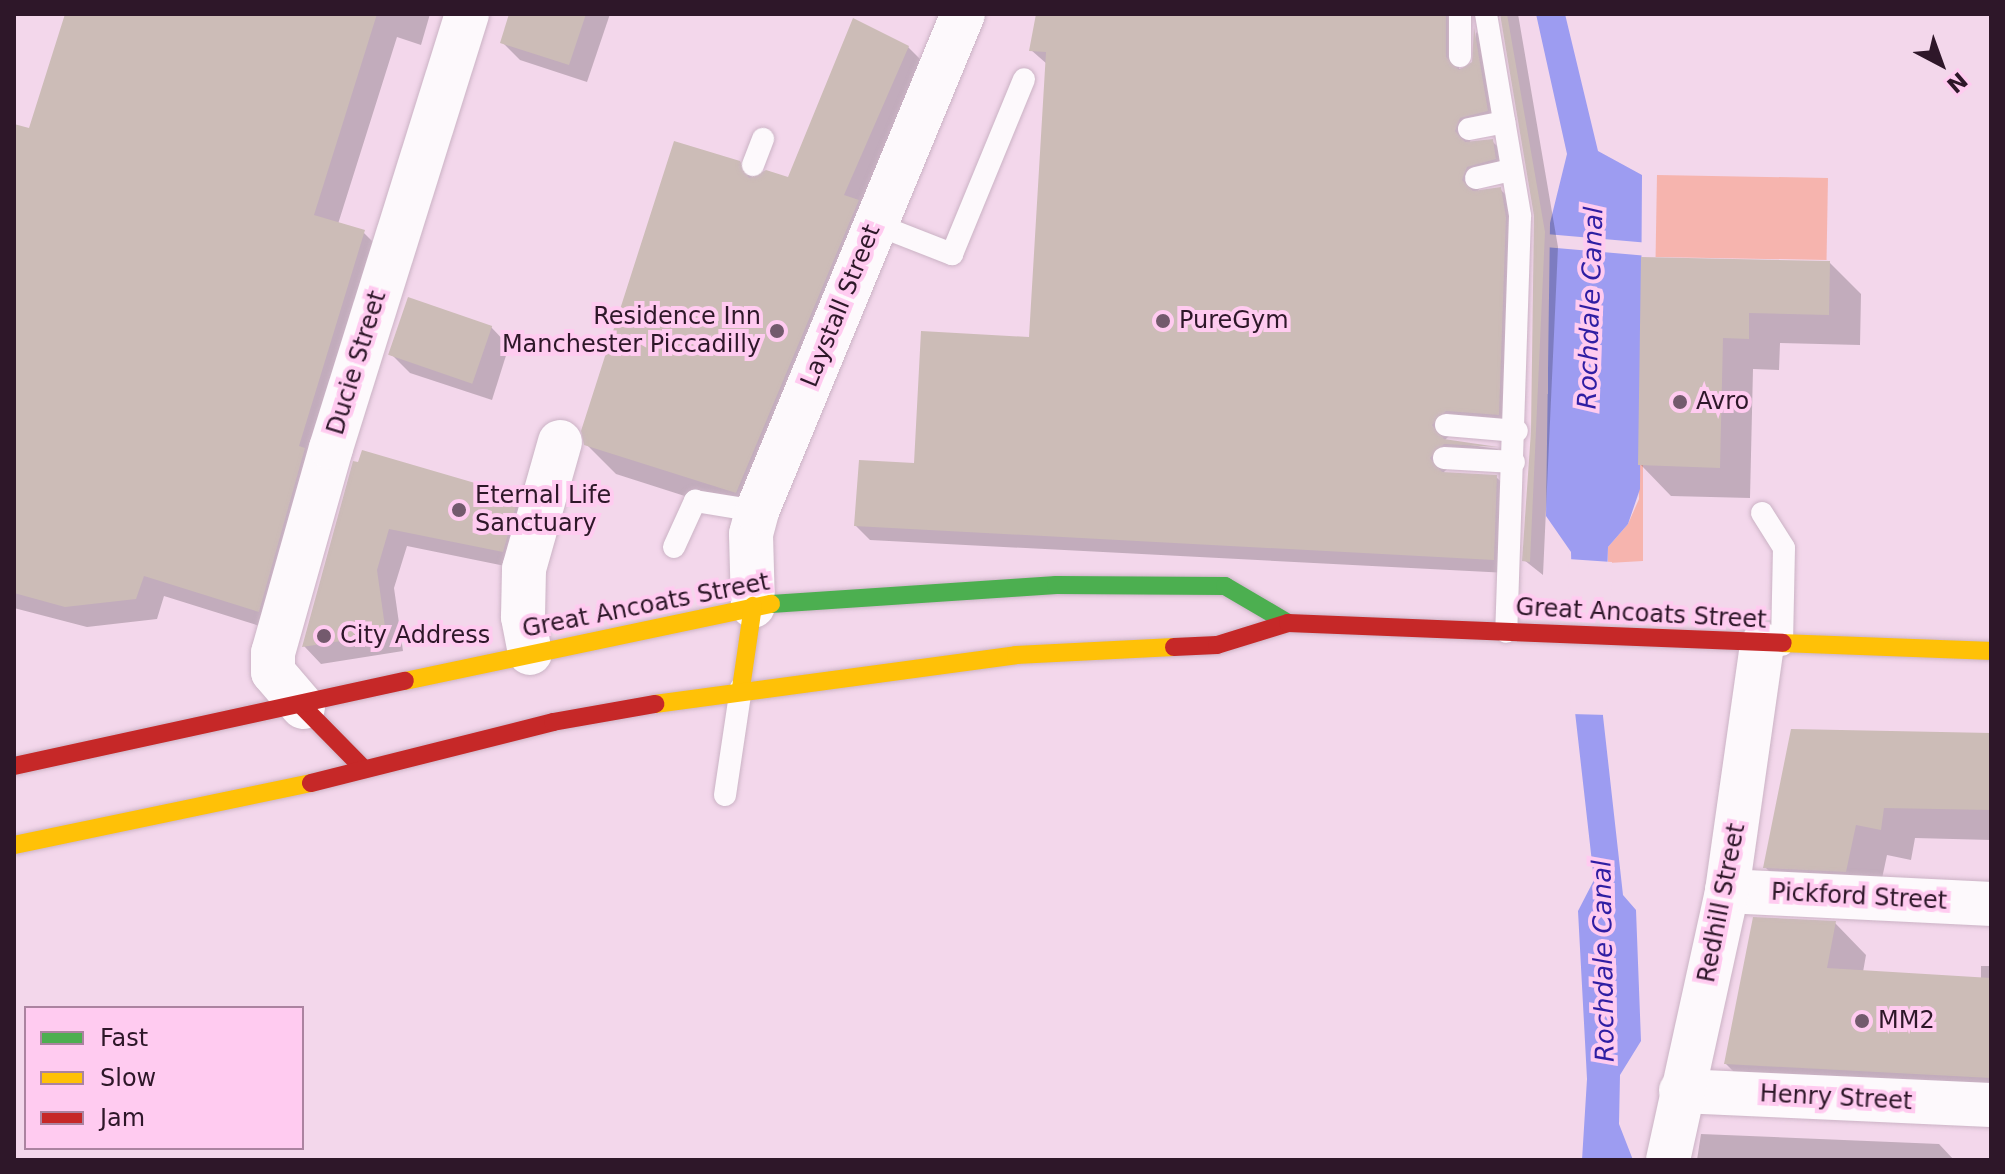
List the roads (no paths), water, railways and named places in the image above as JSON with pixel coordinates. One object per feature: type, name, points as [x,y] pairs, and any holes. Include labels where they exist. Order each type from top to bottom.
[{"type":"highway","name":"Great Ancoats Street","points":[[14,766],[303,707],[530,653],[753,606],[945,589],[1225,586],[1288,623]]},
{"type":"highway","points":[[741,688],[753,606]]},
{"type":"highway","name":"Great Ancoats Street","points":[[14,845],[162,819],[553,722],[741,688],[1016,655],[1217,645],[1288,623],[1772,645],[1991,651]]},
{"type":"highway","points":[[303,707],[364,769]]},
{"type":"street","name":"Ducie Street","points":[[303,707],[273,672],[273,653],[331,448],[467,14]]},
{"type":"street","name":"Laystall Street","points":[[753,606],[751,534],[757,511],[963,14]]},
{"type":"street","points":[[530,653],[523,617],[524,569],[560,442]]},
{"type":"street","name":"Redhill Street","points":[[1668,1160],[1727,891],[1772,645]]},
{"type":"street","name":"Pickford Street","points":[[1727,891],[1991,904]]},
{"type":"street","name":"Henry Street","points":[[1681,1091],[1991,1105]]},
{"type":"lane","points":[[1460,14],[1460,56]]},
{"type":"lane","points":[[1486,14],[1520,216],[1517,431],[1506,632]]},
{"type":"lane","points":[[875,224],[952,254],[1024,79]]},
{"type":"lane","points":[[1469,129],[1504,122]]},
{"type":"lane","points":[[753,165],[763,139]]},
{"type":"lane","points":[[1476,178],[1512,170]]},
{"type":"lane","points":[[1446,425],[1517,431]]},
{"type":"lane","points":[[1444,458],[1514,462]]},
{"type":"lane","points":[[674,547],[695,501],[757,511]]},
{"type":"lane","points":[[1762,513],[1784,548],[1772,645]]},
{"type":"lane","points":[[725,795],[741,688]]},
{"type":"water","name":"Rochdale Canal","points":[[1536,14],[1565,14],[1598,151],[1642,175],[1640,489],[1628,524],[1608,547],[1603,716],[1623,895],[1636,910],[1641,1041],[1620,1075],[1619,1124],[1633,1160],[1582,1160],[1587,1079],[1578,911],[1594,880],[1575,712],[1571,552],[1546,516],[1550,223],[1567,154]]},
{"type":"place","name":"PureGym","points":[[1163,321]]},
{"type":"place","name":"Residence Inn Manchester Piccadilly","points":[[777,331]]},
{"type":"place","name":"Avro","points":[[1680,402]]},
{"type":"place","name":"Eternal Life Sanctuary","points":[[459,510]]},
{"type":"place","name":"City Address","points":[[324,636]]},
{"type":"place","name":"MM2","points":[[1862,1021]]}]
